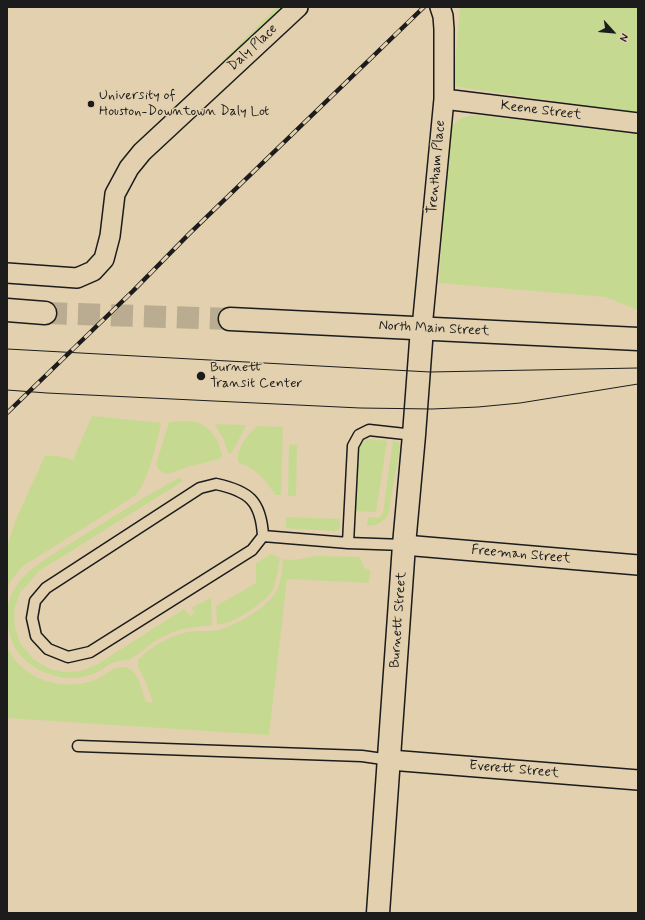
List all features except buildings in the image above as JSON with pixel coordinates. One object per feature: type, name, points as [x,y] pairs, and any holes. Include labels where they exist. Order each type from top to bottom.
[{"type":"street","name":"Daly Place","points":[[7,273],[77,278],[93,271],[104,258],[110,236],[111,215],[115,194],[129,168],[142,152],[298,7]]},
{"type":"street","name":"Trentham Place","points":[[422,328],[444,99],[444,29],[443,16],[440,7]]},
{"type":"street","name":"Keene Street","points":[[444,99],[638,123]]},
{"type":"street","points":[[7,310],[45,313]]},
{"type":"street","name":"North Main Street","points":[[230,319],[638,339]]},
{"type":"street","name":"Burnett Street","points":[[378,913],[404,545],[422,328]]},
{"type":"street","name":"Freeman Street","points":[[404,545],[638,565]]},
{"type":"street","name":"Everett Street","points":[[390,760],[638,780]]},
{"type":"lane","points":[[348,543],[353,446],[359,435],[368,430],[414,435]]},
{"type":"lane","points":[[216,484],[233,487],[247,495],[258,507],[262,522],[263,536],[252,550],[90,652],[68,657],[48,649],[36,636],[32,618],[35,601],[46,588],[200,488],[216,484]]},
{"type":"lane","points":[[263,536],[348,543],[404,545]]},
{"type":"lane","points":[[78,746],[362,756],[390,760]]},
{"type":"green space","points":[[277,7],[286,7],[261,31],[216,67]]},
{"type":"green space","points":[[460,7],[638,7],[638,114],[453,86]]},
{"type":"green space","points":[[475,115],[638,133],[638,310],[606,297],[439,283],[449,131],[460,119]]},
{"type":"green space","points":[[92,416],[161,423],[154,451],[144,480],[136,495],[23,566],[11,580],[7,590],[7,546],[17,517],[45,456],[57,456],[73,460]]},
{"type":"green space","points":[[184,421],[204,425],[215,436],[222,456],[219,459],[168,474],[159,470],[156,465],[169,422]]},
{"type":"green space","points":[[215,425],[246,426],[231,454],[229,454],[224,440]]},
{"type":"green space","points":[[258,426],[283,427],[281,495],[275,495],[256,472],[239,463],[238,458],[243,442]]},
{"type":"green space","points":[[367,439],[387,441],[376,512],[355,511],[359,449],[361,444]]},
{"type":"green space","points":[[393,440],[399,443],[400,447],[388,515],[379,523],[367,526],[368,517],[378,518],[383,513]]},
{"type":"green space","points":[[289,444],[297,445],[296,496],[288,496]]},
{"type":"green space","points":[[179,478],[183,481],[39,571],[20,593],[14,610],[15,627],[20,643],[33,659],[50,669],[64,672],[81,671],[98,664],[184,609],[190,616],[195,613],[191,608],[211,598],[212,625],[178,630],[162,637],[128,660],[114,662],[99,671],[79,678],[58,677],[39,670],[30,664],[22,657],[14,646],[9,633],[7,619],[10,598],[22,578],[47,558],[150,494]]},
{"type":"green space","points":[[286,517],[340,519],[340,527],[339,530],[334,531],[286,528]]},
{"type":"green space","points":[[271,554],[280,558],[272,591],[263,601],[247,613],[230,622],[217,624],[216,606],[256,583],[256,563]]},
{"type":"green space","points":[[317,556],[360,557],[364,568],[370,570],[369,583],[287,579],[269,735],[7,718],[7,646],[13,657],[22,667],[42,680],[54,683],[79,684],[92,681],[119,667],[128,668],[135,674],[146,702],[153,703],[138,666],[138,660],[143,655],[161,642],[174,636],[192,631],[218,630],[226,628],[242,620],[258,610],[276,592],[282,571],[283,559],[293,560]]},
{"type":"tunnel","points":[[45,313],[230,319]]},
{"type":"tram line","points":[[7,349],[430,372],[638,368]]},
{"type":"tram line","points":[[7,390],[360,408],[432,409],[520,403],[638,384]]},
{"type":"railway","points":[[7,413],[133,291],[189,234],[424,7]]},
{"type":"place","name":"University of Houston-Downtown Daly Lot","points":[[91,104]]},
{"type":"place","name":"Burnett Transit Center","points":[[201,376]]}]
